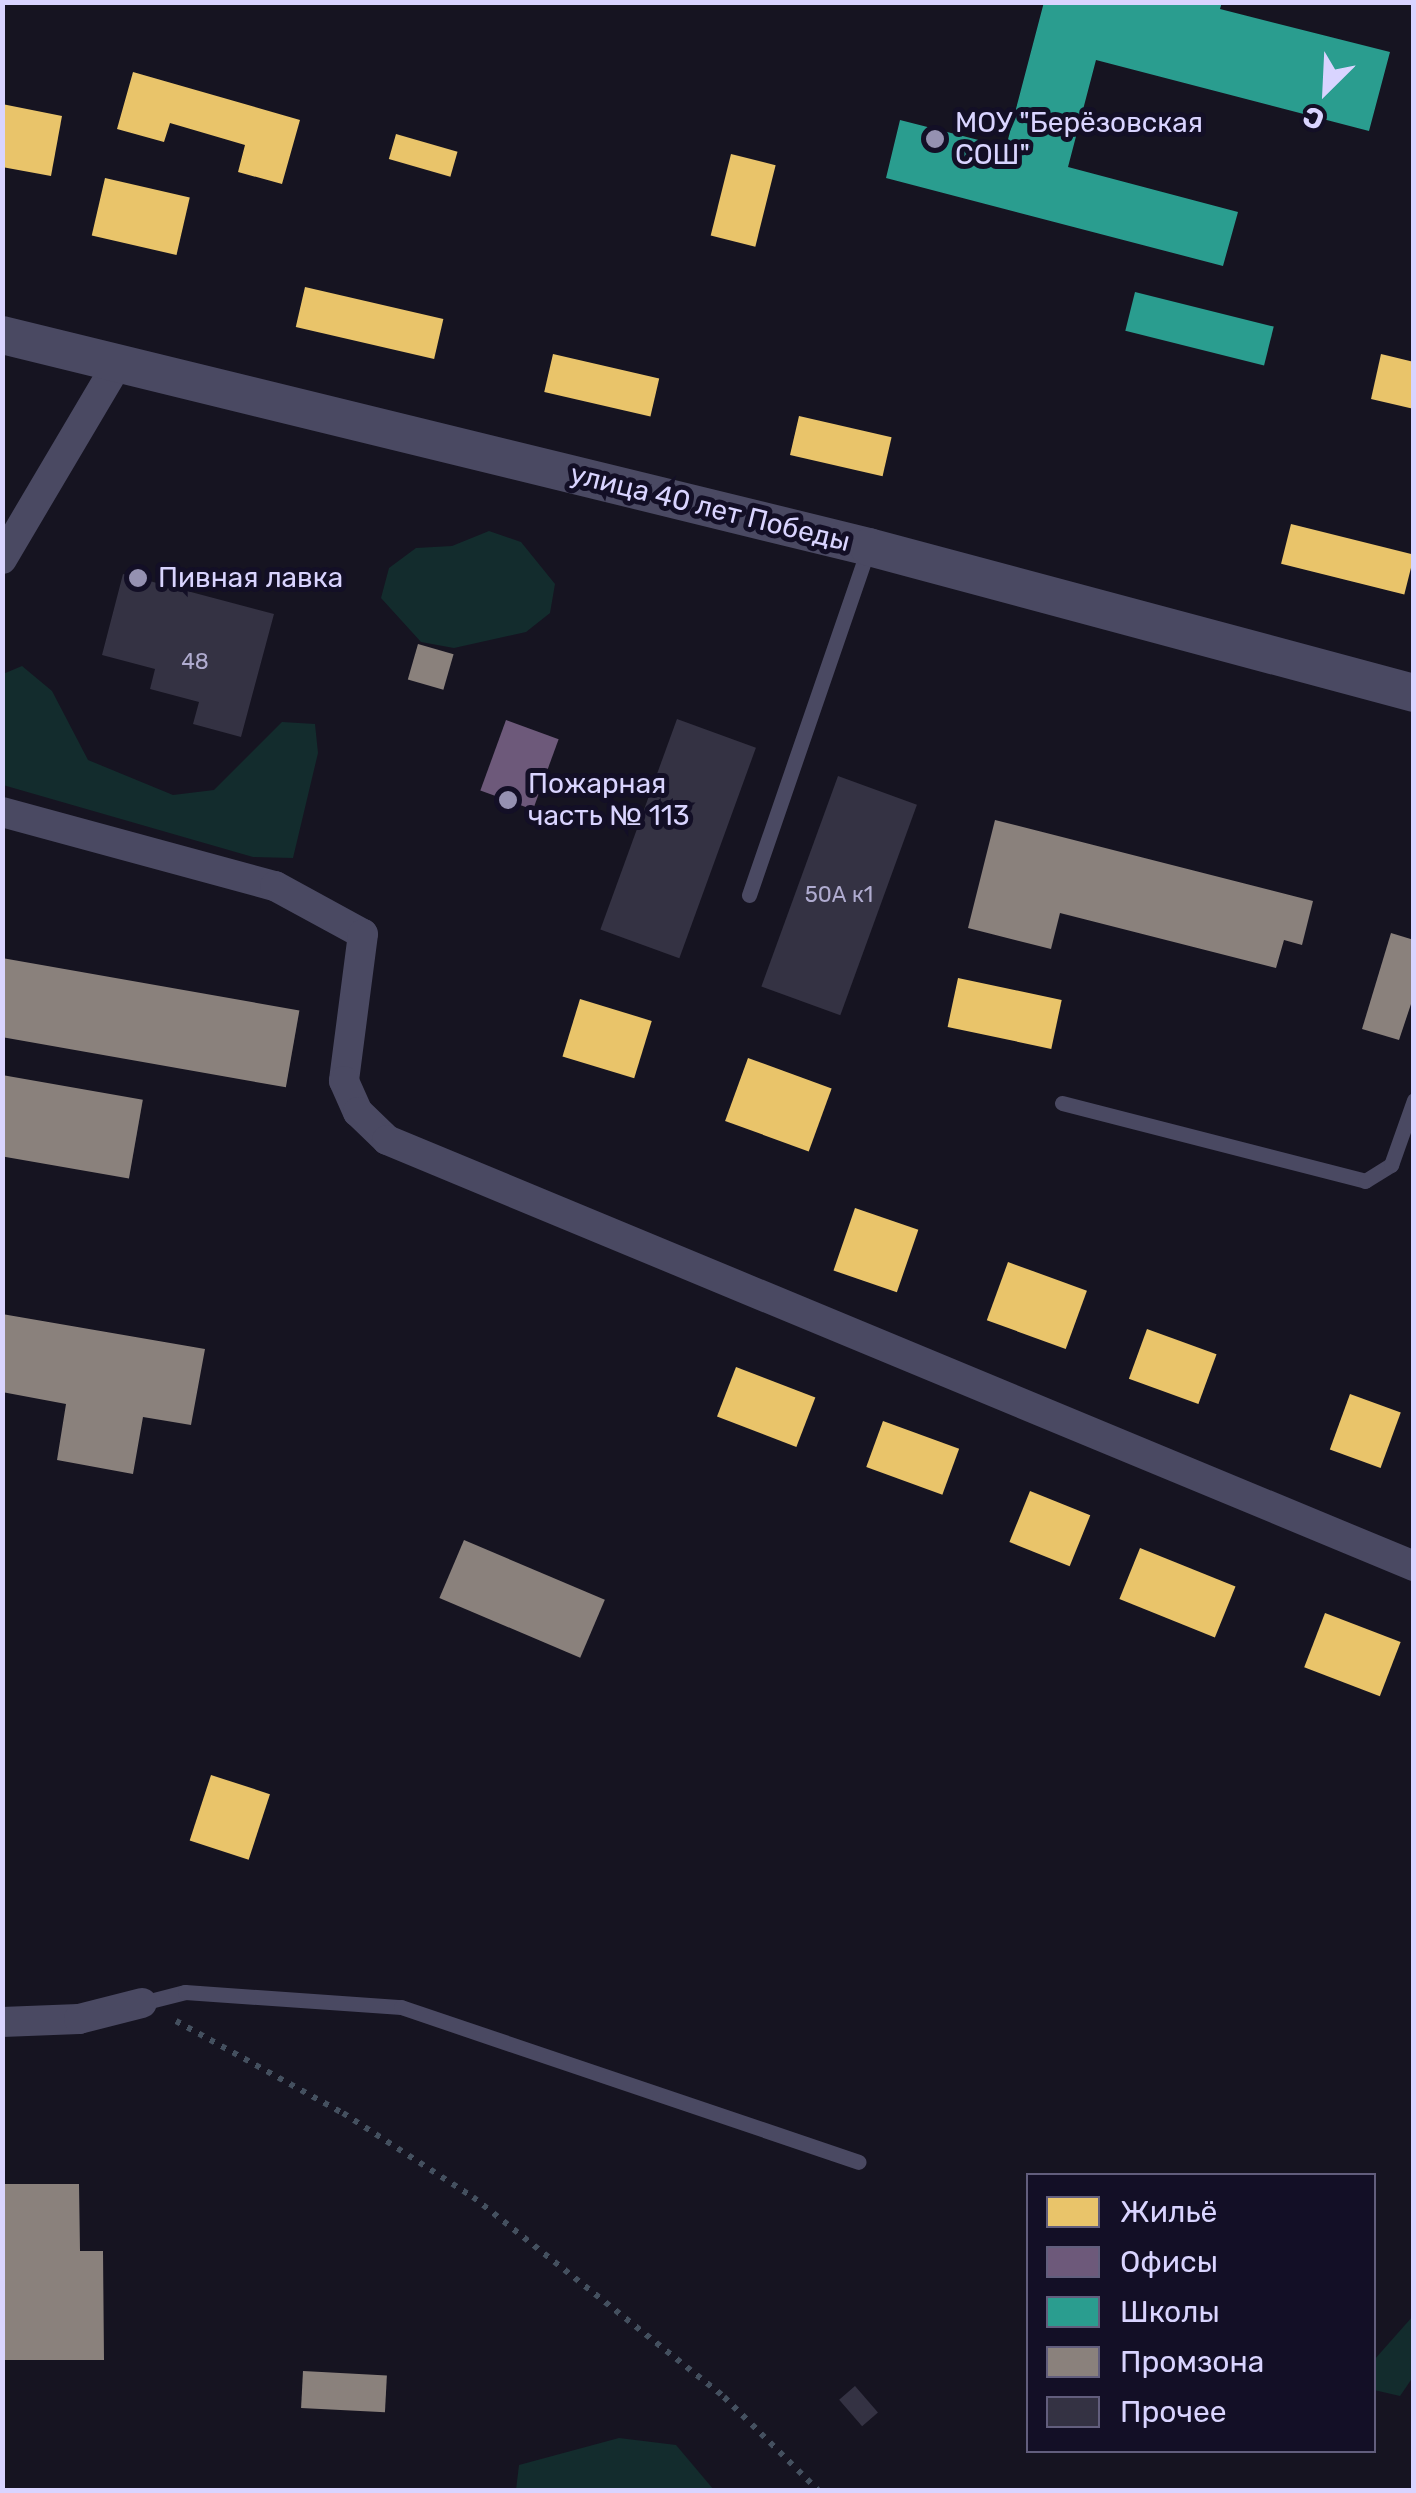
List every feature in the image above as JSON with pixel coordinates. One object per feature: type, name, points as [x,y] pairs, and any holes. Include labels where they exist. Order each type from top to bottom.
[{"type":"street","name":"улица 40 лет Победы","points":[[2,335],[869,547],[1414,694]]},
{"type":"street","points":[[2,559],[118,363]]},
{"type":"street","points":[[2,812],[275,886],[363,934],[344,1081],[358,1112],[387,1140],[1414,1566]]},
{"type":"street","points":[[2,2022],[80,2019],[142,2003]]},
{"type":"lane","points":[[749,895],[869,547]]},
{"type":"lane","points":[[1062,1103],[1365,1181],[1391,1165],[1414,1100]]},
{"type":"lane","points":[[142,2003],[185,1992],[402,2007],[858,2162]]},
{"type":"path","points":[[142,2003],[343,2113],[473,2197],[724,2397],[818,2490]]},
{"type":"green space","points":[[489,531],[521,542],[555,584],[550,613],[526,632],[454,648],[421,642],[381,598],[389,568],[416,548],[452,546]]},
{"type":"green space","points":[[22,666],[52,691],[88,760],[173,795],[214,790],[282,722],[315,724],[318,753],[293,858],[253,857],[3,785],[3,674]]},
{"type":"green space","points":[[1413,2316],[1413,2377],[1400,2396],[1376,2390],[1376,2358]]},
{"type":"green space","points":[[619,2438],[676,2445],[714,2490],[516,2490],[519,2465]]},
{"type":"building: Жильё","points":[[133,72],[300,120],[282,184],[238,172],[245,145],[170,123],[164,142],[117,129]]},
{"type":"building: Жильё","points":[[2,104],[62,116],[51,176],[2,167]]},
{"type":"building: Жильё","points":[[396,134],[458,152],[450,177],[389,159]]},
{"type":"building: Жильё","points":[[731,154],[776,165],[755,247],[711,236]]},
{"type":"building: Жильё","points":[[105,178],[190,198],[176,255],[92,235]]},
{"type":"building: Жильё","points":[[305,287],[443,319],[434,359],[296,327]]},
{"type":"building: Жильё","points":[[553,354],[659,379],[650,417],[544,392]]},
{"type":"building: Жильё","points":[[1381,354],[1414,362],[1414,409],[1371,399]]},
{"type":"building: Жильё","points":[[799,416],[892,437],[883,476],[790,455]]},
{"type":"building: Жильё","points":[[1291,524],[1414,555],[1404,595],[1281,564]]},
{"type":"building: Жильё","points":[[958,978],[1062,1000],[1051,1049],[948,1027]]},
{"type":"building: Жильё","points":[[580,999],[652,1021],[634,1078],[562,1056]]},
{"type":"building: Жильё","points":[[748,1058],[832,1088],[809,1151],[725,1121]]},
{"type":"building: Жильё","points":[[855,1208],[918,1230],[897,1292],[834,1270]]},
{"type":"building: Жильё","points":[[1008,1262],[1087,1291],[1066,1349],[987,1320]]},
{"type":"building: Жильё","points":[[1147,1329],[1217,1354],[1198,1404],[1129,1379]]},
{"type":"building: Жильё","points":[[736,1367],[815,1397],[796,1447],[717,1416]]},
{"type":"building: Жильё","points":[[1350,1394],[1401,1412],[1381,1468],[1330,1449]]},
{"type":"building: Жильё","points":[[883,1421],[959,1449],[942,1495],[866,1467]]},
{"type":"building: Жильё","points":[[1030,1491],[1090,1515],[1070,1566],[1009,1542]]},
{"type":"building: Жильё","points":[[1140,1548],[1235,1587],[1215,1638],[1119,1599]]},
{"type":"building: Жильё","points":[[1325,1613],[1401,1642],[1380,1696],[1304,1667]]},
{"type":"building: Жильё","points":[[211,1775],[270,1794],[249,1860],[190,1841]]},
{"type":"building: Офисы","points":[[506,720],[559,739],[533,810],[480,790]]},
{"type":"building: Школы","name":"МОУ \"Берёзовская СОШ\"","points":[[1044,2],[1222,2],[1220,9],[1390,52],[1369,131],[1096,60],[1068,167],[1238,212],[1223,266],[886,178],[900,120],[1006,147]]},
{"type":"building: Школы","points":[[1135,292],[1274,327],[1264,365],[1125,331]]},
{"type":"building: Промзона","points":[[418,644],[454,654],[443,690],[408,680]]},
{"type":"building: Промзона","points":[[995,820],[1313,901],[1302,945],[1284,940],[1276,968],[1060,913],[1051,949],[968,928]]},
{"type":"building: Промзона","points":[[1391,933],[1414,940],[1414,995],[1399,1040],[1362,1029]]},
{"type":"building: Промзона","points":[[2,958],[299,1010],[286,1087],[2,1037]]},
{"type":"building: Промзона","points":[[2,1075],[143,1100],[129,1179],[2,1156]]},
{"type":"building: Промзона","points":[[2,1314],[205,1349],[191,1425],[143,1417],[133,1474],[57,1460],[66,1404],[2,1392]]},
{"type":"building: Промзона","points":[[464,1540],[605,1600],[580,1658],[439,1598]]},
{"type":"building: Промзона","points":[[2,2184],[79,2184],[80,2251],[103,2251],[104,2360],[2,2360]]},
{"type":"building: Промзона","points":[[303,2371],[387,2375],[385,2412],[301,2408]]},
{"type":"building: Прочее","points":[[123,574],[274,614],[241,737],[193,724],[199,702],[150,689],[155,669],[102,655]]},
{"type":"building: Прочее","points":[[677,719],[756,748],[679,958],[600,929]]},
{"type":"building: Прочее","points":[[838,776],[917,805],[840,1015],[761,986]]},
{"type":"building: Прочее","points":[[855,2386],[878,2412],[862,2426],[839,2400]]},
{"type":"place","name":"МОУ \"Берёзовская СОШ\"","points":[[935,139]]},
{"type":"place","name":"Пивная лавка","points":[[138,578]]},
{"type":"place","name":"Пожарная часть № 113","points":[[508,800]]}]
